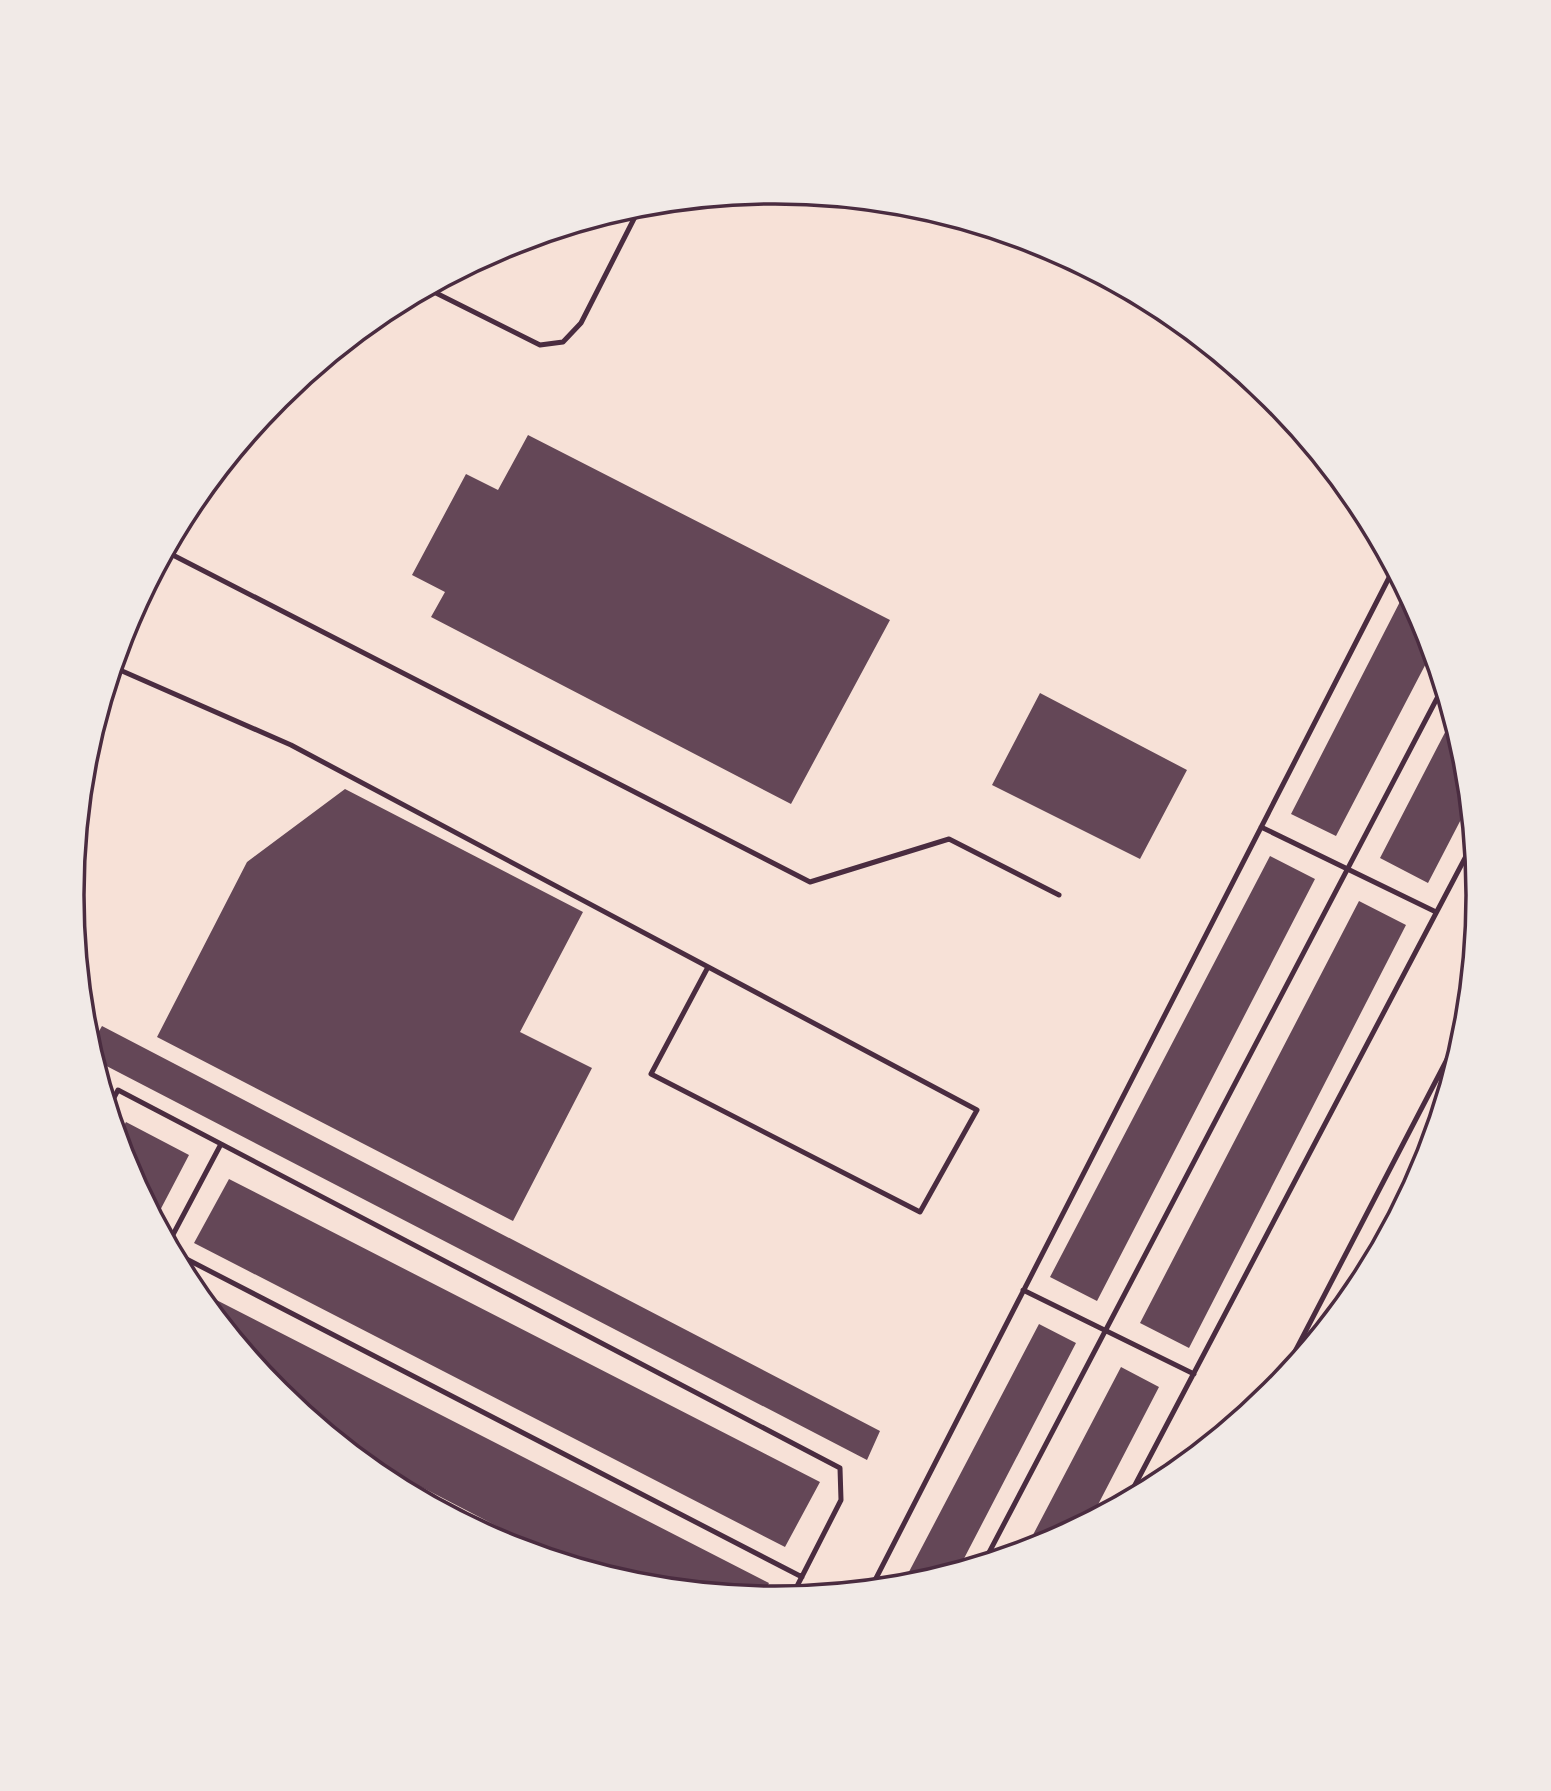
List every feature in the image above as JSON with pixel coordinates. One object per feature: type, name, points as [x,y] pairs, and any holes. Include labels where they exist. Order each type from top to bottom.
[{"type":"lane","points":[[437,293],[540,345],[563,342],[581,323],[634,219]]},
{"type":"lane","points":[[174,555],[810,882],[949,839],[1059,895]]},
{"type":"lane","points":[[875,1580],[1389,577]]},
{"type":"lane","points":[[122,671],[291,745],[977,1110],[920,1212],[651,1074],[708,967]]},
{"type":"lane","points":[[990,1552],[1437,698]]},
{"type":"lane","points":[[1261,827],[1436,912]]},
{"type":"lane","points":[[1135,1486],[1466,856]]},
{"type":"lane","points":[[1296,1350],[1446,1061]]},
{"type":"lane","points":[[115,1096],[118,1090],[839,1468],[841,1500],[797,1587]]},
{"type":"lane","points":[[173,1234],[221,1144]]},
{"type":"lane","points":[[189,1260],[802,1577]]},
{"type":"lane","points":[[1023,1290],[1194,1374]]},
{"type":"building","points":[[528,435],[890,620],[791,804],[431,617],[445,592],[412,575],[466,474],[498,490]]},
{"type":"building","points":[[1401,600],[1426,663],[1336,836],[1291,814]]},
{"type":"building","points":[[1040,693],[1187,770],[1140,859],[992,785]]},
{"type":"building","points":[[1446,730],[1462,817],[1428,883],[1380,858]]},
{"type":"building","points":[[345,789],[583,912],[520,1032],[592,1068],[513,1221],[157,1037],[247,862]]},
{"type":"building","points":[[1270,856],[1315,879],[1097,1301],[1050,1277]]},
{"type":"building","points":[[1359,901],[1406,925],[1189,1348],[1140,1323]]},
{"type":"building","points":[[102,1026],[880,1431],[867,1460],[106,1066],[98,1033]]},
{"type":"building","points":[[126,1122],[189,1155],[160,1210],[137,1160],[124,1126]]},
{"type":"building","points":[[229,1179],[820,1482],[785,1547],[194,1243]]},
{"type":"building","points":[[215,1299],[769,1583],[767,1587],[730,1586],[641,1574],[553,1550],[515,1536],[404,1478],[355,1444],[287,1384],[256,1351]]},
{"type":"building","points":[[1039,1324],[1076,1343],[963,1560],[908,1574]]},
{"type":"building","points":[[1121,1367],[1159,1387],[1097,1507],[1032,1537]]}]
